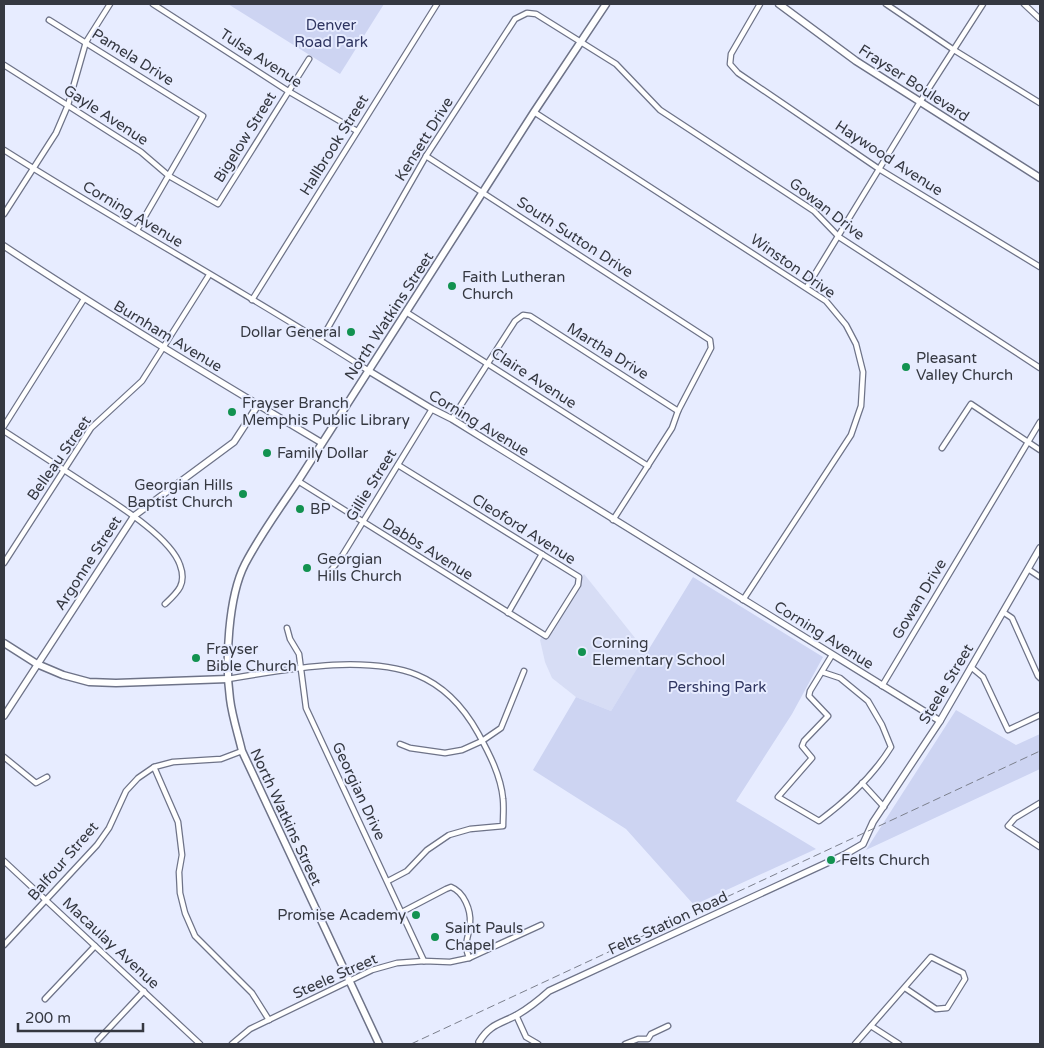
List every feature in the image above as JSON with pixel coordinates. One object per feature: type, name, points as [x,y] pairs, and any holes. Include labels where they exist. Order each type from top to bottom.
[{"type":"main road","name":"North Watkins Street","points":[[379,1044],[242,751],[230,699],[228,679],[228,636],[232,613],[244,566],[264,531],[369,371],[534,112],[606,4]]},
{"type":"main road","name":"Frayser Boulevard","points":[[779,4],[856,61],[1040,178]]},
{"type":"main road","points":[[4,643],[37,664],[63,675],[89,682],[116,683],[228,679]]},
{"type":"street","points":[[4,214],[56,133],[68,105],[86,42],[110,4]]},
{"type":"street","name":"Tulsa Avenue","points":[[153,4],[288,92],[357,131]]},
{"type":"street","name":"Hallbrook Street","points":[[252,300],[437,4]]},
{"type":"street","name":"Haywood Avenue","points":[[760,4],[731,54],[730,64],[738,73],[879,169],[1040,267]]},
{"type":"street","points":[[886,4],[954,50],[1040,103]]},
{"type":"street","points":[[807,287],[920,102],[983,4]]},
{"type":"street","points":[[1024,4],[1040,19]]},
{"type":"street","name":"Kensett Drive","points":[[321,340],[426,156],[515,19],[527,13],[536,14],[582,42]]},
{"type":"street","name":"Pamela Drive","points":[[49,20],[203,116],[169,176]]},
{"type":"street","name":"Gowan Drive","points":[[582,42],[616,64],[660,110],[814,211],[839,237],[1040,368]]},
{"type":"street","name":"Bigelow Street","points":[[218,204],[309,59]]},
{"type":"street","name":"Gayle Avenue","points":[[4,65],[141,152],[169,176],[218,204]]},
{"type":"street","name":"Winston Drive","points":[[534,112],[826,300],[846,325],[856,344],[863,372],[862,406],[851,435],[743,600]]},
{"type":"street","name":"Corning Avenue","points":[[4,150],[209,275],[321,340],[432,409],[452,419],[940,721]]},
{"type":"street","name":"South Sutton Drive","points":[[426,156],[710,340],[710,348],[678,411]]},
{"type":"street","points":[[137,230],[169,176]]},
{"type":"street","name":"Burnham Avenue","points":[[4,246],[84,299],[322,443]]},
{"type":"street","name":"Belleau Street","points":[[4,563],[91,428],[142,381],[209,275]]},
{"type":"street","points":[[4,426],[84,299]]},
{"type":"street","name":"Claire Avenue","points":[[406,312],[648,466]]},
{"type":"street","name":"Martha Drive","points":[[488,363],[515,321],[523,315],[530,316],[678,411]]},
{"type":"street","points":[[452,419],[488,363]]},
{"type":"street","points":[[942,448],[971,404],[1040,450]]},
{"type":"street","name":"Argonne Street","points":[[4,716],[134,516],[234,442],[258,405]]},
{"type":"street","name":"Gillie Street","points":[[329,572],[342,556],[432,409]]},
{"type":"street","points":[[614,520],[672,428],[678,411]]},
{"type":"street","name":"Gowan Drive","points":[[882,686],[1040,422]]},
{"type":"street","points":[[4,431],[134,516],[172,550],[181,565],[182,582],[179,592],[165,604]]},
{"type":"street","name":"Cleoford Avenue","points":[[398,466],[579,577],[578,585],[546,636]]},
{"type":"street","name":"Dabbs Avenue","points":[[298,481],[546,636]]},
{"type":"street","name":"Steele Street","points":[[870,831],[873,822],[940,721],[1040,548]]},
{"type":"street","points":[[508,613],[542,554]]},
{"type":"street","points":[[1028,569],[1040,577]]},
{"type":"street","points":[[1003,612],[1012,618],[1040,678]]},
{"type":"street","name":"Georgian Drive","points":[[287,628],[290,639],[298,651],[306,708],[424,961]]},
{"type":"street","points":[[822,672],[840,678],[868,701],[882,725],[891,747],[862,783],[838,807],[819,820],[778,797],[812,758],[802,746],[804,741],[828,716],[809,696],[810,691],[832,655]]},
{"type":"street","points":[[228,679],[301,667],[363,664],[392,667],[419,675],[445,692],[467,715],[496,771],[503,799],[503,826],[470,828],[449,835],[427,850],[407,871],[388,881]]},
{"type":"street","points":[[971,667],[982,677],[1008,730],[1040,715]]},
{"type":"street","points":[[400,744],[410,748],[445,752],[462,750],[482,741],[501,728],[524,671]]},
{"type":"street","name":"Balfour Street","points":[[4,945],[97,845],[109,828],[126,791],[138,778],[154,767],[173,762],[221,759],[242,751]]},
{"type":"street","points":[[4,757],[36,783],[47,777]]},
{"type":"street","points":[[154,767],[178,822],[182,855],[179,872],[180,893],[184,913],[196,936],[252,993],[269,1020]]},
{"type":"street","points":[[862,783],[884,807]]},
{"type":"street","points":[[1040,803],[1015,818],[1008,826],[1040,847]]},
{"type":"street","name":"Felts Station Road","points":[[479,1043],[485,1032],[493,1025],[516,1015],[536,1003],[549,991],[844,855],[863,844],[870,831]]},
{"type":"street","name":"Macaulay Avenue","points":[[4,861],[200,1044]]},
{"type":"street","points":[[402,912],[446,889],[451,887],[456,889],[461,895],[470,915],[466,948],[469,958]]},
{"type":"street","name":"Steele Street","points":[[232,1044],[250,1028],[372,970],[397,963],[450,962],[469,958],[540,926]]},
{"type":"street","points":[[45,999],[95,946]]},
{"type":"street","points":[[855,1044],[931,957],[963,973],[965,979],[946,1008],[936,1009],[905,988]]},
{"type":"street","points":[[98,1040],[144,991]]},
{"type":"street","points":[[516,1015],[526,1037],[538,1044]]},
{"type":"street","points":[[648,1039],[651,1034],[668,1026]]},
{"type":"street","points":[[871,1026],[899,1044]]},
{"type":"street","points":[[625,1044],[638,1039],[648,1039]]},
{"type":"street","points":[[648,1039],[650,1044]]},
{"type":"shaded area","points":[[584,574],[647,653],[611,711],[576,697],[552,678],[545,662],[540,640]]},
{"type":"green space","name":"Denver Road Park","points":[[228,4],[384,4],[340,74]]},
{"type":"green space","name":"Pershing Park","points":[[693,577],[823,657],[792,714],[736,801],[816,849],[694,905],[626,829],[533,770],[576,697],[611,711]]},
{"type":"green space","points":[[956,710],[1016,745],[1040,734],[1040,769],[866,850]]},
{"type":"railway","points":[[411,1044],[1040,751]]},
{"type":"place","name":"Faith Lutheran Church","points":[[452,286]]},
{"type":"place","name":"Dollar General","points":[[351,332]]},
{"type":"place","name":"Pleasant Valley Church","points":[[906,367]]},
{"type":"place","name":"Frayser Branch Memphis Public Library","points":[[232,412]]},
{"type":"place","name":"Family Dollar","points":[[267,453]]},
{"type":"place","name":"Georgian Hills Baptist Church","points":[[243,494]]},
{"type":"place","name":"BP","points":[[300,509]]},
{"type":"place","name":"Georgian Hills Church","points":[[307,568]]},
{"type":"place","name":"Corning Elementary School","points":[[582,652]]},
{"type":"place","name":"Frayser Bible Church","points":[[196,658]]},
{"type":"place","name":"Felts Church","points":[[831,860]]},
{"type":"place","name":"Promise Academy","points":[[416,915]]},
{"type":"place","name":"Saint Pauls Chapel","points":[[435,937]]}]
